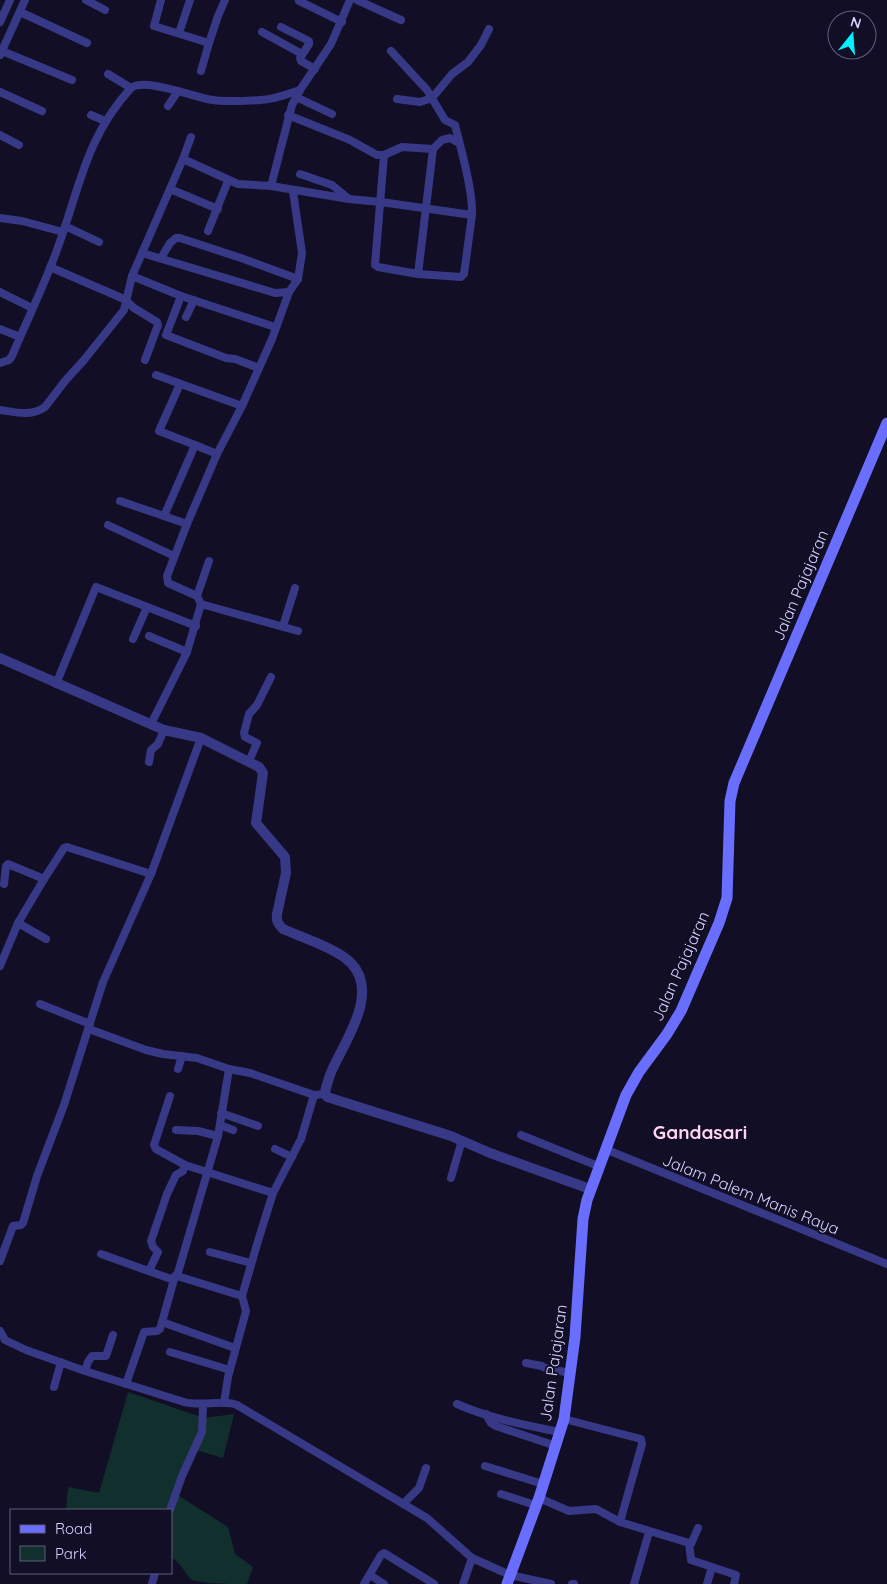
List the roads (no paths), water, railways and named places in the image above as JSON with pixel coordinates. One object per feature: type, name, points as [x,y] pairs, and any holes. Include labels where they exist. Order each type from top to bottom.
[{"type":"main road","name":"Jalan Pajajaran","points":[[509,1580],[564,1419],[577,1314],[583,1219],[590,1189],[632,1084],[681,1011],[719,922],[727,898],[730,801],[734,783],[887,423]]},
{"type":"street","points":[[0,22],[3,8],[10,0]]},
{"type":"street","points":[[25,0],[1,53],[72,80]]},
{"type":"street","points":[[86,0],[106,10]]},
{"type":"street","points":[[161,0],[154,26],[209,43]]},
{"type":"street","points":[[179,33],[190,0]]},
{"type":"street","points":[[201,71],[218,16],[225,0]]},
{"type":"street","points":[[271,186],[288,115],[298,93],[331,44],[350,0]]},
{"type":"street","points":[[357,0],[401,20]]},
{"type":"street","points":[[299,1],[342,22]]},
{"type":"street","points":[[20,12],[87,43]]},
{"type":"street","points":[[281,27],[310,42],[300,58],[301,61],[315,69]]},
{"type":"street","points":[[398,99],[420,102],[432,98],[452,74],[468,62],[489,29]]},
{"type":"street","points":[[262,32],[302,54]]},
{"type":"street","points":[[384,155],[375,265],[384,269],[418,274],[462,277],[464,274],[472,207],[455,125],[445,120],[427,90],[391,51]]},
{"type":"street","points":[[108,74],[131,88]]},
{"type":"street","points":[[0,363],[11,359],[20,338],[50,267],[85,163],[105,122],[131,88],[138,85],[147,85],[213,100],[273,99],[298,93],[332,114]]},
{"type":"street","points":[[168,106],[178,91]]},
{"type":"street","points":[[0,92],[42,111]]},
{"type":"street","points":[[91,115],[105,122]]},
{"type":"street","points":[[288,115],[350,140],[377,155],[384,155],[402,148],[433,149]]},
{"type":"street","points":[[0,135],[19,145]]},
{"type":"street","points":[[0,410],[28,414],[45,407],[122,314],[122,299],[192,137]]},
{"type":"street","points":[[418,274],[433,149],[442,140],[450,138],[459,143]]},
{"type":"street","points":[[183,160],[228,181],[245,185],[271,186],[293,191],[472,215]]},
{"type":"street","points":[[300,174],[332,185],[349,199]]},
{"type":"street","points":[[208,231],[228,181]]},
{"type":"street","points":[[170,189],[218,210]]},
{"type":"street","points":[[293,191],[302,253],[298,279],[289,292],[259,368],[217,454],[167,576],[168,582],[199,600],[298,631]]},
{"type":"street","points":[[0,218],[64,229],[99,242]]},
{"type":"street","points":[[160,258],[170,243],[176,238],[180,238],[298,279]]},
{"type":"street","points":[[142,253],[275,293],[289,292]]},
{"type":"street","points":[[50,267],[122,299],[158,325],[145,360]]},
{"type":"street","points":[[132,276],[181,296],[275,328]]},
{"type":"street","points":[[0,292],[32,308]]},
{"type":"street","points":[[181,296],[166,335],[259,368]]},
{"type":"street","points":[[186,317],[194,300]]},
{"type":"street","points":[[0,329],[20,338]]},
{"type":"street","points":[[156,375],[242,406]]},
{"type":"street","points":[[180,384],[159,431],[217,454]]},
{"type":"street","points":[[164,516],[195,446]]},
{"type":"street","points":[[120,502],[187,524]]},
{"type":"street","points":[[108,525],[174,556]]},
{"type":"street","points":[[151,724],[187,652],[196,626],[199,600],[209,561]]},
{"type":"street","points":[[56,684],[96,587],[196,626]]},
{"type":"street","points":[[283,626],[295,588]]},
{"type":"street","points":[[133,639],[147,607]]},
{"type":"street","points":[[149,636],[187,652]]},
{"type":"street","points":[[0,658],[164,730],[201,738],[259,766],[263,773],[256,823],[285,857],[286,873],[276,914],[278,925],[283,929],[332,950],[351,962],[360,977],[362,997],[359,1012],[329,1076],[325,1094]]},
{"type":"street","points":[[249,761],[256,743],[245,737],[244,733],[249,714],[257,705],[271,677]]},
{"type":"street","points":[[150,762],[151,750],[158,744],[164,730]]},
{"type":"street","points":[[0,1261],[13,1226],[21,1225],[24,1221],[37,1176],[64,1105],[103,982],[151,874],[201,738]]},
{"type":"street","points":[[0,966],[18,923],[64,848],[66,847],[151,874]]},
{"type":"street","points":[[4,884],[6,866],[8,864],[44,879]]},
{"type":"street","points":[[18,923],[46,939]]},
{"type":"street","points":[[40,1004],[89,1027],[146,1050],[197,1058],[229,1069],[250,1073],[314,1096],[325,1094],[462,1140],[490,1153],[590,1189]]},
{"type":"street","points":[[178,1069],[182,1056]]},
{"type":"street","points":[[126,1384],[144,1332],[157,1332],[160,1329],[218,1136],[229,1069]]},
{"type":"street","points":[[170,1096],[154,1145],[156,1150],[185,1165],[273,1193]]},
{"type":"street","points":[[224,1403],[235,1348],[246,1311],[242,1296],[251,1263],[273,1193],[301,1139],[314,1096]]},
{"type":"street","points":[[221,1113],[258,1126]]},
{"type":"street","points":[[220,1125],[233,1130]]},
{"type":"street","points":[[176,1130],[198,1131],[218,1136]]},
{"type":"street","points":[[520,1135],[598,1166]]},
{"type":"street","points":[[451,1178],[462,1140]]},
{"type":"street","points":[[275,1149],[292,1156]]},
{"type":"street","name":"Jalam Palem Manis Raya","points":[[605,1149],[887,1264]]},
{"type":"street","points":[[149,1271],[158,1252],[153,1247],[151,1241],[160,1213],[176,1175],[183,1171],[185,1165]]},
{"type":"street","points":[[210,1252],[251,1263]]},
{"type":"street","points":[[101,1254],[171,1279],[176,1276],[242,1296]]},
{"type":"street","points":[[162,1322],[235,1348]]},
{"type":"street","points":[[0,1331],[5,1340],[13,1345],[85,1371],[190,1404],[224,1403],[237,1405],[427,1518],[472,1558],[509,1580],[551,1584]]},
{"type":"street","points":[[85,1371],[92,1356],[106,1356],[113,1336]]},
{"type":"street","points":[[170,1352],[230,1370]]},
{"type":"street","points":[[54,1387],[61,1362]]},
{"type":"street","points":[[526,1363],[570,1372]]},
{"type":"street","points":[[456,1404],[467,1409],[560,1432]]},
{"type":"street","points":[[170,1509],[182,1476],[202,1432],[203,1405]]},
{"type":"street","points":[[486,1414],[491,1424],[556,1446]]},
{"type":"street","points":[[564,1419],[641,1439],[642,1444],[620,1522]]},
{"type":"street","points":[[485,1466],[543,1484]]},
{"type":"street","points":[[403,1504],[419,1488],[426,1468]]},
{"type":"street","points":[[501,1494],[569,1511],[596,1509],[620,1522],[691,1544]]},
{"type":"street","points":[[698,1528],[691,1544],[691,1560],[736,1575],[734,1584]]},
{"type":"street","points":[[634,1584],[649,1532]]},
{"type":"street","points":[[364,1584],[382,1555],[388,1554],[434,1584]]},
{"type":"street","points":[[463,1584],[472,1558]]},
{"type":"street","points":[[708,1584],[712,1567]]},
{"type":"street","points":[[370,1575],[384,1584]]},
{"type":"district","name":"Gandasari","points":[[700,1132]]}]
